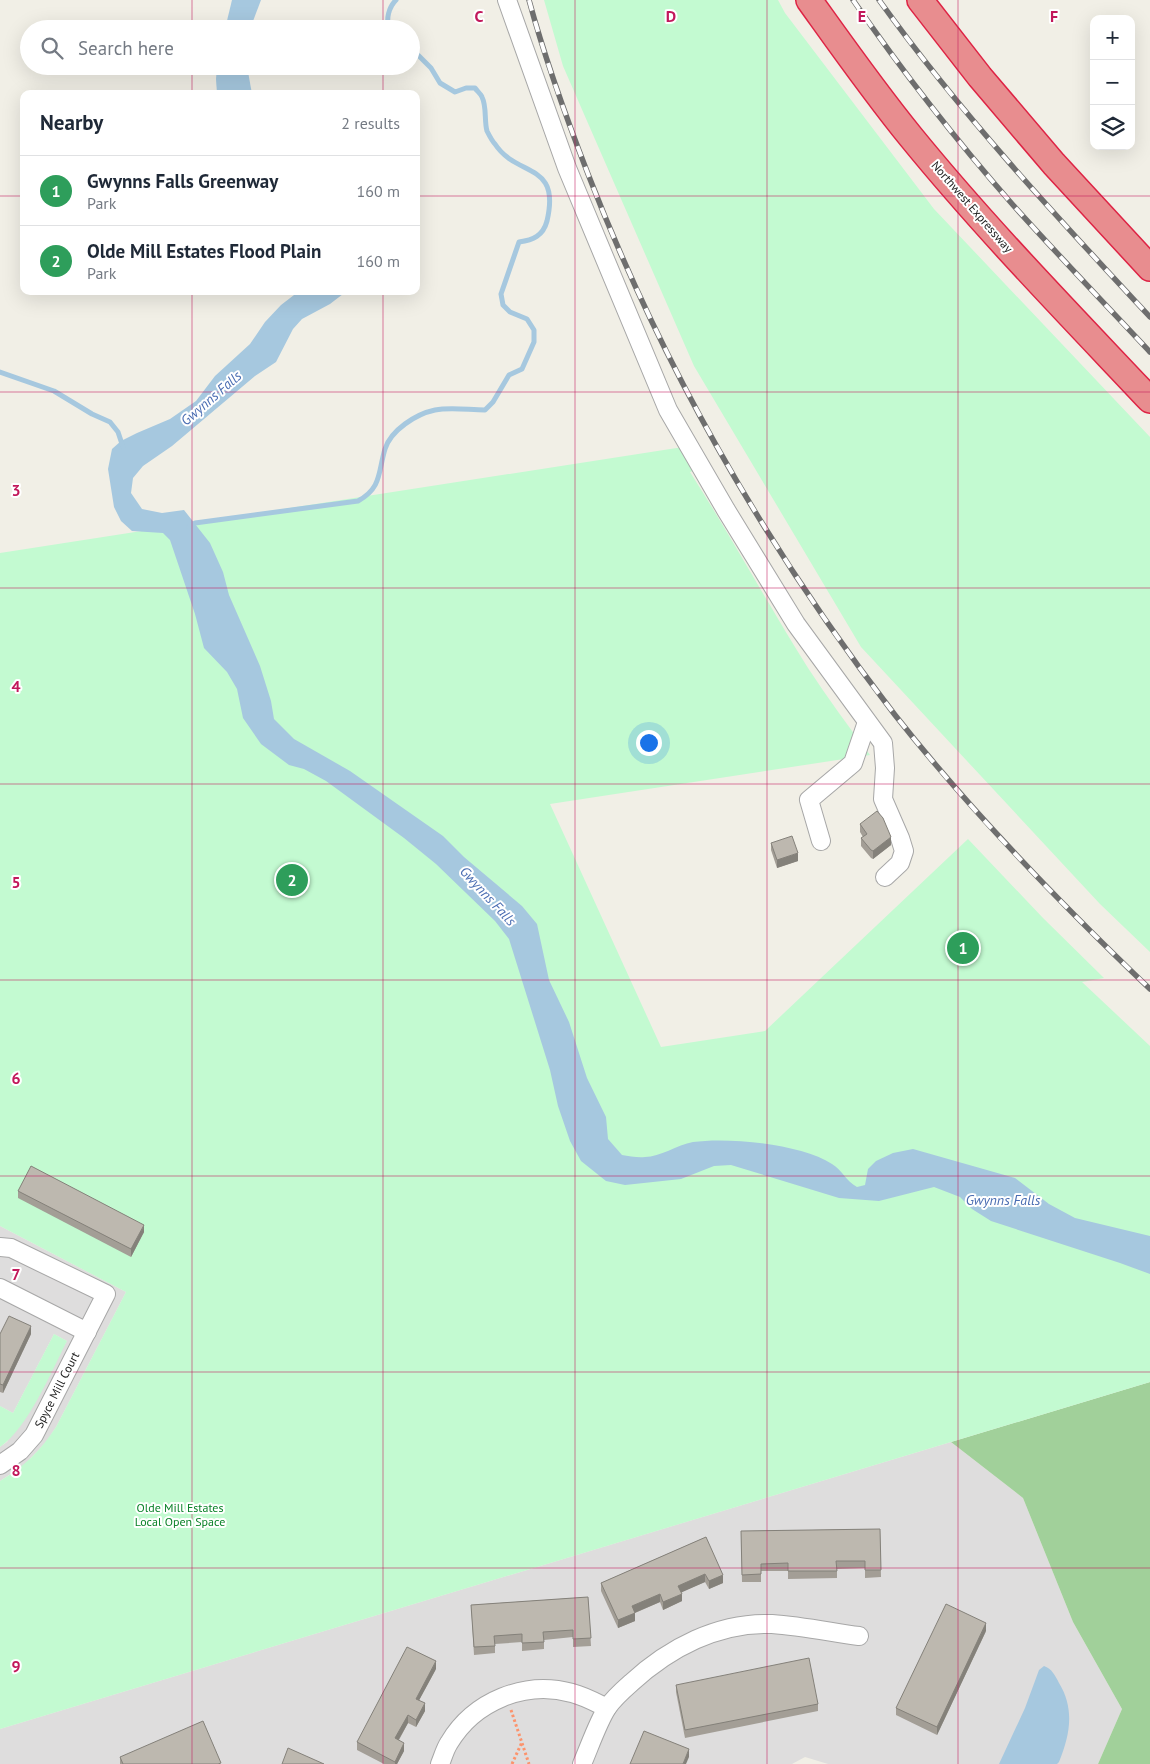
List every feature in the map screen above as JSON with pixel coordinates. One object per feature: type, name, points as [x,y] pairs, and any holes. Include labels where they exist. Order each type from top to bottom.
[{"type":"highway","name":"Northwest Expressway","points":[[809,0],[854,63],[911,137],[989,228],[1150,400]]},
{"type":"highway","points":[[920,0],[980,76],[1048,156],[1150,268]]},
{"type":"street","points":[[507,0],[568,168],[668,410],[726,510],[796,624],[883,743],[885,768],[883,799],[904,850],[900,863],[885,877]]},
{"type":"street","points":[[821,841],[809,800],[852,763],[867,722]]},
{"type":"street","name":"Spyce Mill Court","points":[[0,1247],[11,1248],[106,1294],[34,1435],[20,1451],[0,1465]]},
{"type":"street","points":[[0,1288],[87,1332]]},
{"type":"street","points":[[582,1764],[607,1708],[624,1689],[648,1668],[671,1652],[694,1640],[719,1631],[744,1626],[771,1624],[859,1636]]},
{"type":"street","points":[[440,1764],[449,1743],[464,1723],[478,1710],[514,1692],[533,1689],[570,1692],[586,1697],[607,1708]]},
{"type":"path","points":[[506,1696],[530,1764]]},
{"type":"path","points":[[512,1764],[522,1741]]},
{"type":"shaded area","points":[[0,1226],[126,1292],[56,1427],[46,1442],[24,1465],[0,1481],[0,1447],[7,1442],[67,1341],[54,1334],[13,1413],[0,1406]]},
{"type":"shaded area","points":[[951,1442],[1023,1498],[1073,1622],[1122,1709],[1098,1764],[828,1764],[805,1757],[792,1764],[0,1764],[0,1729]]},
{"type":"green space","points":[[544,0],[778,0],[785,13],[934,209],[1150,437],[1150,952],[1100,904],[861,647],[694,366],[563,66]]},
{"type":"green space","name":"Olde Mill Estates Local Open Space","points":[[683,447],[696,470],[690,472],[793,644],[823,690],[870,755],[550,804],[661,1047],[765,1031],[968,839],[1043,918],[1104,978],[1082,982],[1150,1046],[1150,1382],[0,1729],[0,1481],[17,1470],[31,1457],[56,1427],[126,1292],[0,1226],[0,553]]},
{"type":"green space","points":[[54,1334],[67,1341],[29,1413],[20,1427],[0,1447],[0,1406],[13,1413]]},
{"type":"green space","points":[[1150,1382],[1150,1764],[1098,1764],[1122,1709],[1073,1622],[1023,1498],[951,1442]]},
{"type":"water","points":[[232,0],[261,0],[253,20],[227,20]]},
{"type":"water","points":[[216,75],[249,75],[251,90],[217,90]]},
{"type":"water","name":"Gwynns Falls","points":[[294,295],[342,295],[330,304],[302,319],[293,329],[276,362],[255,376],[172,446],[143,466],[133,478],[131,493],[142,509],[162,513],[184,510],[210,543],[223,572],[229,595],[260,666],[271,701],[274,719],[294,739],[350,771],[443,836],[464,857],[522,906],[537,924],[549,980],[569,1022],[587,1078],[606,1117],[608,1139],[622,1155],[639,1157],[657,1155],[693,1142],[745,1141],[784,1147],[819,1157],[839,1169],[857,1187],[865,1185],[868,1169],[876,1161],[893,1153],[913,1149],[1015,1178],[1049,1204],[1075,1218],[1150,1236],[1150,1274],[991,1221],[972,1209],[960,1197],[934,1187],[879,1201],[839,1198],[731,1165],[714,1166],[681,1179],[625,1185],[606,1181],[581,1161],[570,1141],[558,1106],[550,1070],[509,939],[495,921],[436,864],[404,838],[326,781],[304,769],[289,765],[261,744],[243,718],[237,689],[227,672],[204,648],[195,614],[170,540],[163,533],[132,531],[121,521],[114,507],[108,469],[112,449],[121,441],[170,419],[196,401],[215,376],[250,344],[265,322],[281,305]]},
{"type":"water","points":[[1044,1666],[1056,1677],[1064,1693],[1069,1712],[1066,1742],[1059,1762],[1057,1764],[999,1764],[1025,1708],[1039,1670]]},
{"type":"building","points":[[877,811],[883,818],[891,837],[873,851],[861,838],[867,834],[860,824]]},
{"type":"building","points":[[792,836],[798,853],[777,860],[771,843]]},
{"type":"building","points":[[31,1166],[144,1225],[131,1249],[18,1191]]},
{"type":"building","points":[[9,1316],[31,1326],[3,1385],[0,1384],[0,1334]]},
{"type":"building","points":[[880,1529],[881,1570],[865,1570],[865,1561],[836,1561],[837,1571],[788,1571],[788,1563],[761,1564],[761,1574],[742,1575],[741,1531]]},
{"type":"building","points":[[706,1537],[723,1575],[709,1581],[705,1574],[678,1586],[682,1594],[663,1602],[660,1594],[632,1606],[635,1613],[618,1620],[601,1583]]},
{"type":"building","points":[[588,1597],[591,1638],[573,1639],[573,1630],[543,1632],[544,1642],[522,1643],[522,1634],[494,1636],[495,1646],[474,1647],[471,1605]]},
{"type":"building","points":[[946,1604],[986,1623],[937,1727],[896,1708]]},
{"type":"building","points":[[407,1647],[436,1661],[416,1699],[425,1703],[416,1720],[408,1715],[395,1738],[404,1743],[395,1762],[357,1742]]},
{"type":"building","points":[[809,1658],[818,1704],[685,1730],[676,1685]]},
{"type":"building","points":[[203,1721],[221,1763],[123,1764],[120,1757]]},
{"type":"building","points":[[644,1731],[689,1749],[683,1764],[630,1764]]},
{"type":"building","points":[[288,1748],[324,1764],[282,1764]]},
{"type":"waterway","points":[[388,20],[391,6],[396,0]]},
{"type":"waterway","points":[[189,527],[195,523],[358,501],[366,496],[375,485],[385,449],[398,429],[412,419],[435,410],[485,410],[493,402],[509,375],[522,369],[534,342],[534,330],[527,319],[510,312],[503,305],[501,294],[519,242],[537,236],[545,226],[550,202],[548,188],[542,179],[504,155],[493,141],[487,131],[484,101],[475,88],[466,88],[455,92],[440,83],[431,68],[420,57]]},
{"type":"waterway","points":[[0,372],[54,391],[92,414],[110,422],[118,432],[123,447]]},
{"type":"railway","points":[[529,0],[564,109],[588,174],[618,246],[650,317],[685,387],[722,455],[762,522],[848,652],[924,751],[1018,856],[1083,924],[1150,989]]},
{"type":"railway","points":[[853,0],[910,79],[1013,205],[1150,352]]},
{"type":"railway","points":[[879,0],[942,83],[1009,163],[1150,317]]},
{"type":"place","name":"Olde Mill Estates Flood Plain","points":[[292,880]]},
{"type":"place","name":"Gwynns Falls Greenway","points":[[963,948]]}]
